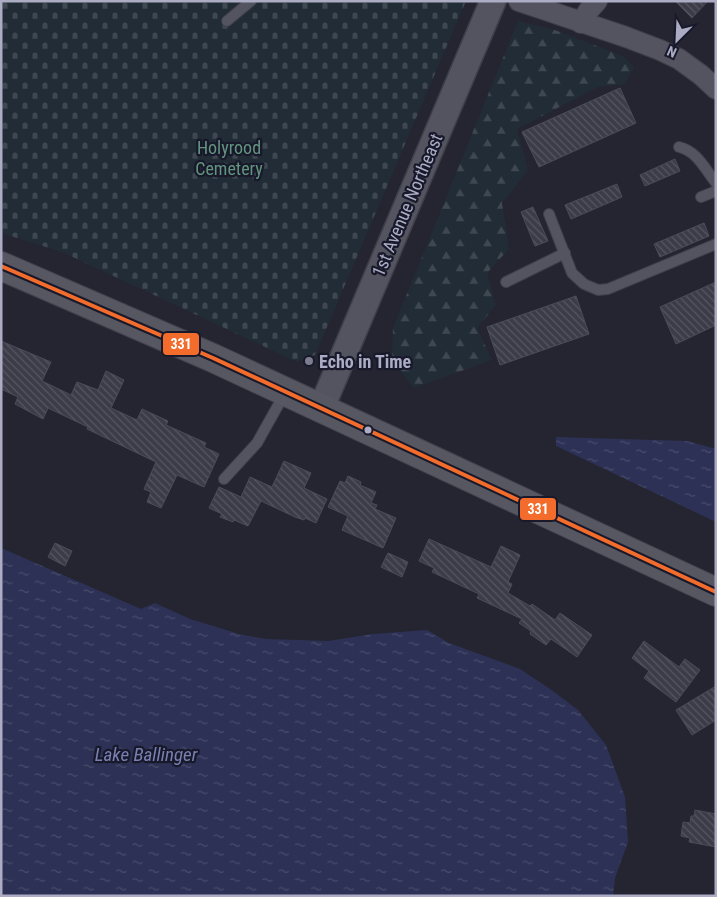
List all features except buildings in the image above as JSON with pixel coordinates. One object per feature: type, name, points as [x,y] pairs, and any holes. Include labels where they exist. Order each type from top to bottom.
[{"type":"main road","points":[[1,266],[213,358],[716,592]]},
{"type":"street","name":"1st Avenue Northeast","points":[[321,409],[494,1]]},
{"type":"street","points":[[520,1],[626,37],[680,59],[716,89]]},
{"type":"street","points":[[581,23],[597,1]]},
{"type":"lane","points":[[227,22],[251,1]]},
{"type":"lane","points":[[679,147],[693,153],[716,183]]},
{"type":"lane","points":[[701,197],[716,191]]},
{"type":"lane","points":[[550,214],[572,273],[584,284],[598,290],[608,289],[716,244]]},
{"type":"lane","points":[[506,282],[564,253]]},
{"type":"lane","points":[[224,479],[257,443],[286,392]]},
{"type":"green space","name":"Holyrood Cemetery","points":[[1,1],[466,1],[315,355],[297,362],[62,252],[1,233]]},
{"type":"green space","points":[[518,21],[552,29],[623,56],[634,67],[625,84],[598,87],[517,129],[528,171],[502,203],[509,249],[487,273],[496,305],[477,328],[492,360],[414,388],[392,360],[393,328]]},
{"type":"water","points":[[556,437],[687,441],[716,449],[716,522],[556,446]]},
{"type":"water","name":"Lake Ballinger","points":[[1,548],[141,609],[155,603],[190,619],[239,634],[266,639],[328,641],[373,634],[427,630],[449,643],[520,669],[578,710],[606,745],[625,797],[628,842],[615,878],[613,896],[1,896]]},
{"type":"transit line","name":"331","points":[[1,266],[213,358],[716,592]]},
{"type":"place","name":"Echo in Time","points":[[309,361]]}]
